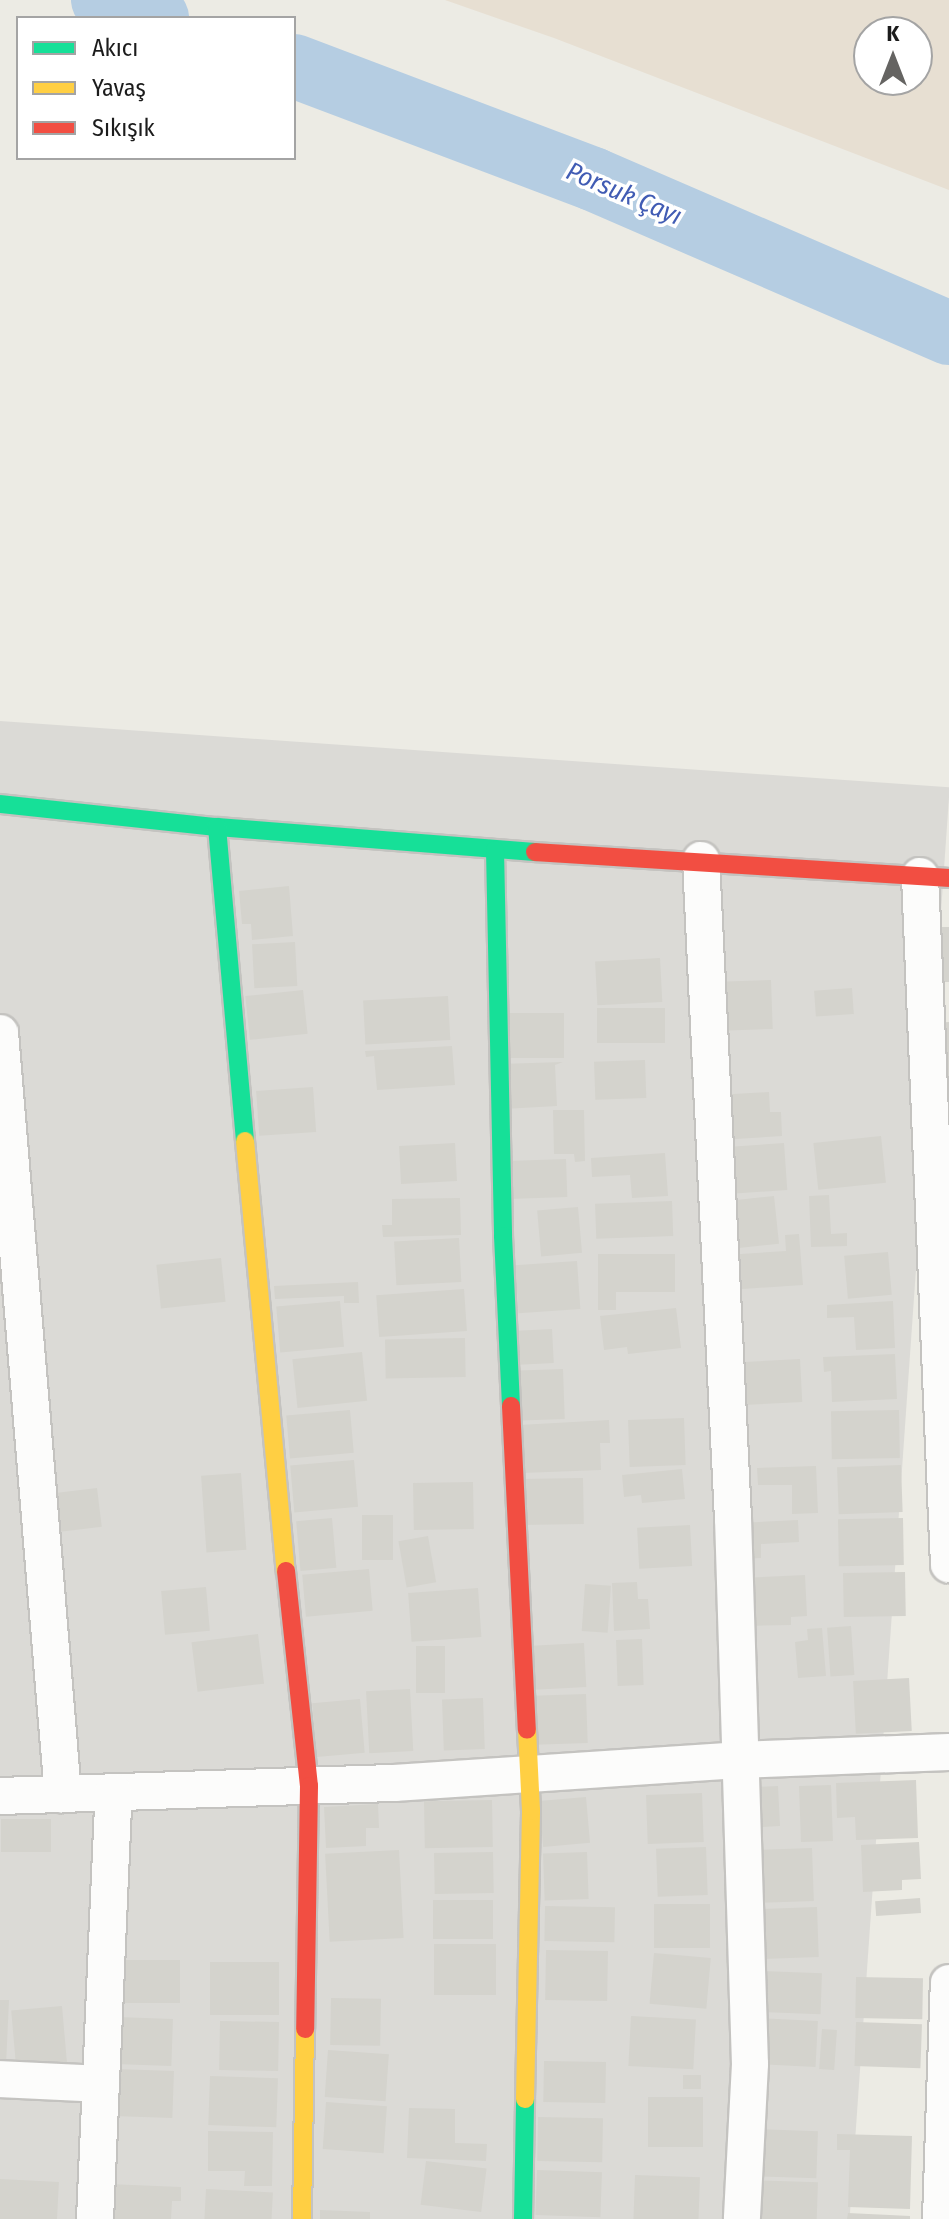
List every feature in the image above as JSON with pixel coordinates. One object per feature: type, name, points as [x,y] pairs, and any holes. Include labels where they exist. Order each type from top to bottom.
[{"type":"street","points":[[0,804],[217,827],[495,850],[701,860],[934,877],[949,1564]]},
{"type":"street","points":[[217,827],[262,1339],[309,1786],[302,2219]]},
{"type":"street","points":[[495,850],[503,1236],[530,1774],[523,2219]]},
{"type":"street","points":[[701,860],[733,1518],[738,1760],[750,2064],[742,2219]]},
{"type":"street","points":[[0,1033],[63,1794]]},
{"type":"street","points":[[0,1796],[309,1786],[738,1760],[949,1752]]},
{"type":"street","points":[[95,2219],[114,1792]]},
{"type":"street","points":[[941,2219],[949,1983]]},
{"type":"street","points":[[0,2079],[101,2084]]},
{"type":"shaded area","points":[[445,0],[949,0],[949,190],[554,38]]},
{"type":"shaded area","points":[[0,721],[949,787],[850,2219],[0,2219]]},
{"type":"building","points":[[289,886],[293,936],[252,940],[251,924],[242,924],[239,891]]},
{"type":"building","points":[[939,927],[949,927],[949,982],[937,982]]},
{"type":"building","points":[[295,942],[297,986],[254,988],[252,944]]},
{"type":"building","points":[[660,958],[662,1002],[597,1005],[595,961]]},
{"type":"building","points":[[771,980],[773,1029],[714,1031],[712,982]]},
{"type":"building","points":[[852,988],[854,1014],[816,1017],[814,991]]},
{"type":"building","points":[[303,990],[308,1034],[250,1040],[245,996]]},
{"type":"building","points":[[448,996],[450,1040],[365,1044],[363,1000]]},
{"type":"building","points":[[597,1008],[665,1008],[665,1043],[597,1043]]},
{"type":"building","points":[[502,1013],[564,1013],[564,1058],[502,1058]]},
{"type":"building","points":[[949,1022],[949,1083],[941,1083],[936,1023]]},
{"type":"building","points":[[452,1046],[455,1085],[377,1090],[374,1056],[366,1057],[365,1051]]},
{"type":"building","points":[[645,1060],[646,1098],[595,1100],[594,1062]]},
{"type":"building","points":[[563,1062],[555,1065],[557,1106],[504,1109],[502,1064]]},
{"type":"building","points":[[313,1087],[316,1132],[259,1136],[256,1091]]},
{"type":"building","points":[[769,1092],[770,1112],[781,1112],[782,1136],[719,1140],[716,1095]]},
{"type":"building","points":[[553,1110],[584,1110],[585,1161],[575,1162],[574,1154],[554,1154]]},
{"type":"building","points":[[881,1136],[886,1183],[818,1190],[813,1143]]},
{"type":"building","points":[[455,1143],[457,1181],[401,1184],[399,1146]]},
{"type":"building","points":[[784,1143],[787,1190],[723,1194],[720,1147]]},
{"type":"building","points":[[665,1153],[668,1196],[632,1198],[630,1175],[592,1177],[591,1158]]},
{"type":"building","points":[[566,1159],[567,1197],[508,1199],[507,1161]]},
{"type":"building","points":[[829,1195],[831,1234],[847,1233],[847,1246],[811,1247],[809,1196]]},
{"type":"building","points":[[774,1196],[779,1244],[727,1249],[722,1201]]},
{"type":"building","points":[[460,1198],[461,1235],[383,1237],[382,1225],[392,1225],[392,1199]]},
{"type":"building","points":[[672,1201],[673,1236],[596,1239],[595,1204]]},
{"type":"building","points":[[578,1207],[582,1253],[541,1256],[537,1211]]},
{"type":"building","points":[[799,1234],[803,1285],[728,1290],[725,1255],[786,1251],[785,1235]]},
{"type":"building","points":[[459,1238],[461,1282],[396,1285],[394,1241]]},
{"type":"building","points":[[888,1252],[892,1295],[848,1299],[844,1256]]},
{"type":"building","points":[[598,1254],[675,1254],[675,1292],[616,1292],[616,1310],[598,1310]]},
{"type":"building","points":[[221,1258],[226,1302],[161,1309],[156,1265]]},
{"type":"building","points":[[577,1261],[580,1309],[518,1313],[515,1265]]},
{"type":"building","points":[[358,1282],[359,1303],[344,1303],[344,1296],[275,1299],[274,1286]]},
{"type":"building","points":[[464,1289],[467,1331],[379,1337],[376,1295]]},
{"type":"building","points":[[340,1301],[344,1347],[280,1352],[276,1307]]},
{"type":"building","points":[[893,1301],[895,1348],[856,1350],[854,1317],[827,1318],[827,1305]]},
{"type":"building","points":[[676,1308],[681,1348],[628,1354],[627,1347],[604,1350],[600,1316]]},
{"type":"building","points":[[552,1329],[554,1363],[519,1365],[517,1331]]},
{"type":"building","points":[[465,1338],[466,1377],[386,1378],[385,1339]]},
{"type":"building","points":[[362,1352],[367,1401],[298,1408],[292,1359]]},
{"type":"building","points":[[895,1354],[897,1399],[832,1402],[831,1371],[824,1372],[823,1357]]},
{"type":"building","points":[[800,1359],[802,1402],[732,1406],[730,1363]]},
{"type":"building","points":[[563,1369],[565,1419],[521,1421],[519,1371]]},
{"type":"building","points":[[350,1410],[354,1453],[290,1458],[286,1416]]},
{"type":"building","points":[[899,1410],[900,1458],[832,1459],[831,1411]]},
{"type":"building","points":[[684,1418],[686,1465],[630,1467],[628,1420]]},
{"type":"building","points":[[609,1420],[610,1443],[600,1443],[601,1470],[522,1473],[519,1425]]},
{"type":"building","points":[[354,1460],[358,1507],[294,1512],[290,1466]]},
{"type":"building","points":[[901,1465],[903,1512],[839,1514],[837,1467]]},
{"type":"building","points":[[816,1466],[818,1513],[792,1514],[792,1485],[758,1485],[757,1468]]},
{"type":"building","points":[[682,1469],[685,1499],[642,1503],[641,1495],[624,1497],[622,1475]]},
{"type":"building","points":[[241,1473],[246,1550],[206,1553],[201,1476]]},
{"type":"building","points":[[583,1478],[584,1524],[520,1525],[519,1479]]},
{"type":"building","points":[[473,1482],[474,1529],[414,1530],[413,1483]]},
{"type":"building","points":[[97,1488],[102,1527],[56,1532],[51,1494]]},
{"type":"building","points":[[362,1515],[393,1515],[393,1560],[362,1560]]},
{"type":"building","points":[[332,1518],[336,1568],[300,1571],[296,1521]]},
{"type":"building","points":[[903,1518],[904,1565],[839,1566],[838,1519]]},
{"type":"building","points":[[798,1520],[799,1542],[761,1544],[761,1558],[741,1559],[739,1523]]},
{"type":"building","points":[[690,1525],[692,1566],[639,1569],[637,1528]]},
{"type":"building","points":[[428,1536],[436,1582],[407,1587],[398,1541]]},
{"type":"building","points":[[369,1569],[373,1611],[306,1617],[302,1575]]},
{"type":"building","points":[[905,1572],[906,1616],[844,1617],[843,1573]]},
{"type":"building","points":[[805,1575],[807,1616],[791,1617],[791,1625],[744,1626],[742,1578]]},
{"type":"building","points":[[637,1582],[638,1599],[648,1599],[650,1629],[614,1631],[612,1583]]},
{"type":"building","points":[[585,1584],[611,1586],[608,1633],[582,1631]]},
{"type":"building","points":[[206,1587],[210,1631],[165,1635],[161,1591]]},
{"type":"building","points":[[478,1588],[481,1637],[412,1642],[408,1593]]},
{"type":"building","points":[[851,1626],[854,1675],[830,1677],[827,1628]]},
{"type":"building","points":[[822,1628],[826,1676],[798,1678],[795,1642],[808,1640],[807,1629]]},
{"type":"building","points":[[258,1634],[264,1684],[198,1692],[191,1642]]},
{"type":"building","points":[[642,1639],[644,1685],[618,1686],[616,1640]]},
{"type":"building","points":[[584,1643],[586,1687],[534,1690],[532,1646]]},
{"type":"building","points":[[416,1646],[445,1646],[445,1693],[416,1693]]},
{"type":"building","points":[[909,1678],[912,1731],[856,1734],[853,1681]]},
{"type":"building","points":[[410,1689],[413,1751],[369,1753],[366,1691]]},
{"type":"building","points":[[586,1694],[588,1743],[535,1745],[533,1696]]},
{"type":"building","points":[[483,1698],[485,1749],[444,1750],[442,1699]]},
{"type":"building","points":[[360,1699],[365,1753],[317,1757],[312,1703]]},
{"type":"building","points":[[916,1780],[918,1838],[856,1840],[855,1817],[837,1818],[836,1783]]},
{"type":"building","points":[[831,1785],[833,1841],[801,1842],[799,1786]]},
{"type":"building","points":[[778,1786],[780,1826],[762,1827],[762,1845],[755,1845],[753,1787]]},
{"type":"building","points":[[702,1793],[704,1842],[648,1844],[646,1795]]},
{"type":"building","points":[[586,1797],[590,1843],[543,1847],[539,1801]]},
{"type":"building","points":[[492,1800],[493,1847],[425,1848],[424,1801]]},
{"type":"building","points":[[378,1804],[379,1828],[366,1828],[366,1846],[326,1848],[324,1807]]},
{"type":"building","points":[[1,1819],[51,1819],[51,1852],[1,1852]]},
{"type":"building","points":[[919,1842],[921,1879],[902,1880],[902,1890],[863,1892],[861,1845]]},
{"type":"building","points":[[706,1847],[708,1895],[658,1897],[656,1849]]},
{"type":"building","points":[[812,1848],[814,1901],[757,1903],[755,1850]]},
{"type":"building","points":[[399,1850],[404,1938],[330,1942],[325,1854]]},
{"type":"building","points":[[493,1852],[494,1893],[435,1894],[434,1853]]},
{"type":"building","points":[[587,1852],[589,1899],[545,1901],[543,1854]]},
{"type":"building","points":[[920,1898],[921,1913],[876,1916],[875,1901]]},
{"type":"building","points":[[433,1900],[493,1900],[493,1939],[433,1939]]},
{"type":"building","points":[[654,1904],[710,1904],[710,1948],[654,1948]]},
{"type":"building","points":[[545,1906],[615,1907],[614,1942],[544,1941]]},
{"type":"building","points":[[817,1907],[819,1957],[759,1959],[757,1909]]},
{"type":"building","points":[[434,1944],[496,1944],[496,1995],[434,1995]]},
{"type":"building","points":[[546,1950],[608,1951],[607,2001],[545,2000]]},
{"type":"building","points":[[654,1953],[711,1958],[706,2009],[650,2004]]},
{"type":"building","points":[[116,1960],[180,1960],[180,2003],[116,2003]]},
{"type":"building","points":[[210,1962],[279,1962],[279,2015],[210,2015]]},
{"type":"building","points":[[760,1971],[822,1973],[821,2014],[759,2012]]},
{"type":"building","points":[[856,1977],[923,1978],[922,2019],[855,2018]]},
{"type":"building","points":[[331,1998],[381,1999],[380,2046],[330,2045]]},
{"type":"building","points":[[0,2000],[9,2000],[6,2065],[0,2065]]},
{"type":"building","points":[[62,2006],[67,2063],[16,2067],[11,2010]]},
{"type":"building","points":[[631,2016],[696,2019],[693,2069],[628,2066]]},
{"type":"building","points":[[117,2017],[173,2019],[171,2066],[115,2064]]},
{"type":"building","points":[[759,2018],[818,2021],[816,2067],[757,2064]]},
{"type":"building","points":[[220,2021],[279,2022],[278,2071],[219,2070]]},
{"type":"building","points":[[856,2022],[922,2024],[920,2068],[854,2066]]},
{"type":"building","points":[[822,2029],[837,2030],[834,2070],[819,2069]]},
{"type":"building","points":[[328,2050],[389,2054],[386,2101],[325,2097]]},
{"type":"building","points":[[544,2061],[606,2062],[605,2103],[543,2102]]},
{"type":"building","points":[[115,2069],[174,2071],[172,2118],[113,2116]]},
{"type":"building","points":[[683,2075],[701,2075],[701,2089],[683,2089]]},
{"type":"building","points":[[210,2076],[278,2078],[276,2127],[208,2125]]},
{"type":"building","points":[[648,2097],[703,2097],[703,2147],[648,2147]]},
{"type":"building","points":[[326,2102],[387,2106],[384,2153],[323,2149]]},
{"type":"building","points":[[409,2108],[455,2109],[455,2143],[487,2144],[486,2161],[407,2158]]},
{"type":"building","points":[[538,2117],[603,2118],[602,2162],[537,2161]]},
{"type":"building","points":[[752,2129],[818,2131],[816,2178],[750,2176]]},
{"type":"building","points":[[208,2131],[273,2132],[272,2186],[244,2186],[245,2171],[208,2171]]},
{"type":"building","points":[[837,2134],[912,2136],[910,2209],[848,2207],[850,2150],[837,2150]]},
{"type":"building","points":[[426,2161],[487,2168],[481,2212],[421,2205]]},
{"type":"building","points":[[537,2170],[602,2172],[600,2217],[535,2215]]},
{"type":"building","points":[[635,2175],[700,2177],[699,2219],[633,2219]]},
{"type":"building","points":[[0,2179],[59,2182],[57,2219],[0,2219]]},
{"type":"building","points":[[751,2180],[818,2182],[817,2219],[750,2219]]},
{"type":"building","points":[[108,2184],[181,2187],[181,2201],[172,2201],[171,2219],[106,2219]]},
{"type":"building","points":[[206,2189],[273,2193],[272,2219],[204,2219]]},
{"type":"building","points":[[320,2210],[370,2212],[370,2219],[320,2219]]},
{"type":"building","points":[[848,2213],[910,2216],[910,2219],[847,2219]]},
{"type":"waterway","name":"Porsuk Çayı","points":[[103,0],[151,16]]},
{"type":"waterway","name":"Porsuk Çayı","points":[[296,67],[593,179],[949,333]]},
{"type":"traffic: fast","points":[[0,804],[217,827],[535,852]]},
{"type":"traffic: fast","points":[[217,827],[245,1141]]},
{"type":"traffic: fast","points":[[495,850],[503,1236],[511,1406]]},
{"type":"traffic: fast","points":[[523,2219],[525,2099]]},
{"type":"traffic: slow","points":[[245,1141],[286,1571]]},
{"type":"traffic: slow","points":[[525,2099],[531,1811],[527,1730]]},
{"type":"traffic: slow","points":[[302,2219],[305,2029]]},
{"type":"traffic: jam","points":[[535,852],[949,878]]},
{"type":"traffic: jam","points":[[511,1406],[527,1730]]},
{"type":"traffic: jam","points":[[286,1571],[309,1786],[305,2029]]}]
